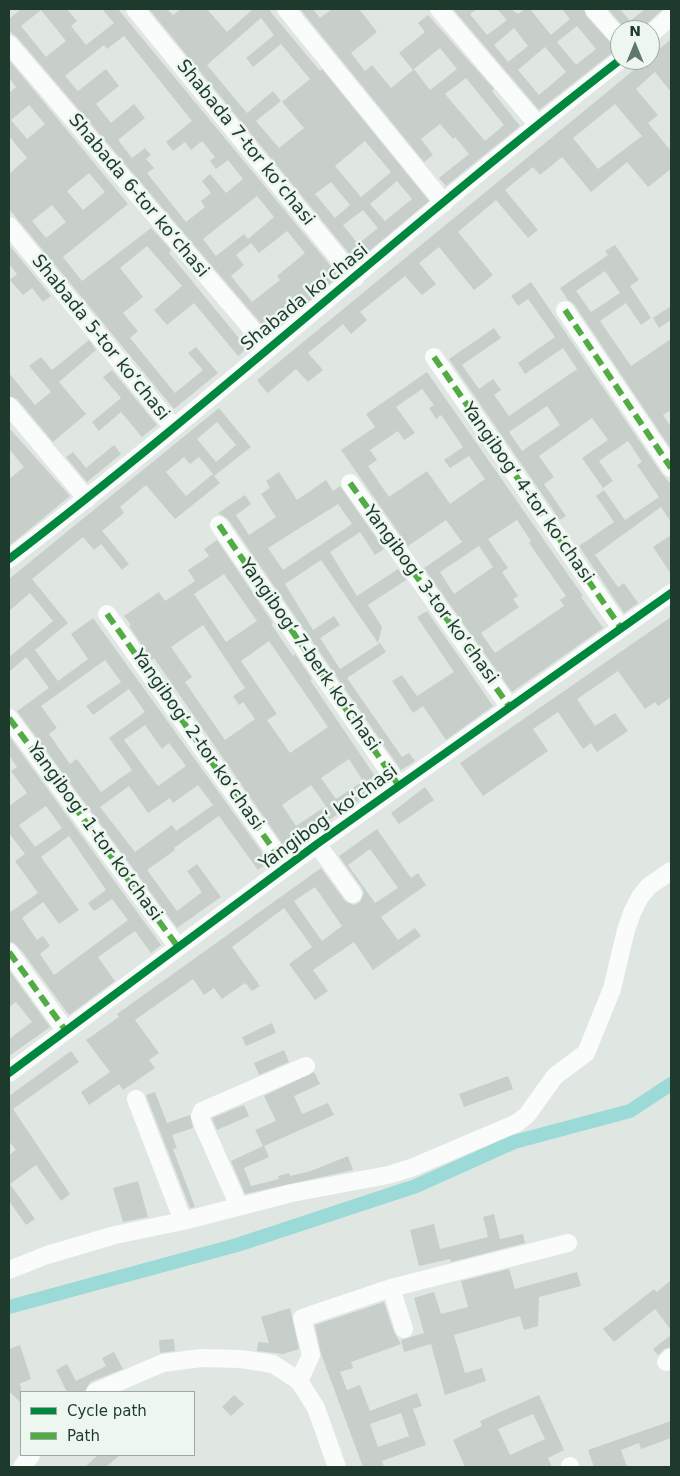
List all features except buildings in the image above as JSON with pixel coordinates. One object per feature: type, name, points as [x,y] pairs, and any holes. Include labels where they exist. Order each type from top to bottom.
[{"type":"street","name":"Shabada 7-tor koʻchasi","points":[[135,9],[355,278]]},
{"type":"street","points":[[286,9],[444,203]]},
{"type":"street","points":[[439,9],[537,124]]},
{"type":"street","points":[[594,9],[610,28]]},
{"type":"street","points":[[660,25],[671,16]]},
{"type":"street","name":"Shabada 6-tor koʻchasi","points":[[9,44],[268,348]]},
{"type":"street","name":"Shabada koʻchasi","points":[[9,558],[87,499],[355,278],[537,124],[610,68]]},
{"type":"street","name":"Shabada 5-tor koʻchasi","points":[[9,226],[173,427]]},
{"type":"street","points":[[565,310],[671,468]]},
{"type":"street","name":"Yangibogʻ 4-tor koʻchasi","points":[[434,357],[621,628]]},
{"type":"street","points":[[9,406],[87,499]]},
{"type":"street","name":"Yangibogʻ 3-tor koʻchasi","points":[[350,483],[509,706]]},
{"type":"street","name":"Yangibogʻ 7-berk koʻchasi","points":[[219,525],[399,786]]},
{"type":"street","name":"Yangibogʻ koʻchasi","points":[[9,1073],[317,844],[509,706],[671,593]]},
{"type":"street","name":"Yangibogʻ 2-tor koʻchasi","points":[[107,614],[286,867]]},
{"type":"street","name":"Yangibogʻ 1-tor koʻchasi","points":[[9,718],[178,947]]},
{"type":"street","points":[[317,844],[353,894]]},
{"type":"street","points":[[9,1270],[47,1255],[115,1235],[183,1221],[292,1192],[388,1175],[411,1168],[517,1123],[527,1115],[555,1076],[586,1053],[612,989],[632,913],[640,897],[649,886],[671,871]]},
{"type":"street","points":[[9,952],[66,1031]]},
{"type":"street","points":[[239,1206],[203,1125],[200,1116],[202,1111],[306,1066]]},
{"type":"street","points":[[136,1099],[183,1221]]},
{"type":"street","points":[[299,1381],[311,1355],[302,1318],[391,1288],[568,1242]]},
{"type":"street","points":[[391,1288],[404,1329]]},
{"type":"street","points":[[97,1391],[163,1363],[201,1358],[241,1359],[274,1364],[299,1381],[316,1408],[337,1467]]},
{"type":"street","points":[[22,1467],[29,1456]]},
{"type":"waterway","points":[[9,1307],[237,1245],[416,1186],[514,1142],[630,1111],[671,1084]]},
{"type":"marked path","points":[[565,310],[671,468]]},
{"type":"marked path","points":[[434,357],[621,628]]},
{"type":"marked path","points":[[350,483],[509,706]]},
{"type":"marked path","points":[[219,525],[399,786]]},
{"type":"marked path","points":[[107,614],[286,867]]},
{"type":"marked path","points":[[9,718],[178,947]]},
{"type":"marked path","points":[[9,952],[66,1031]]},
{"type":"cycle path","points":[[9,559],[163,436],[466,183],[610,68]]},
{"type":"cycle path","points":[[9,1073],[317,844],[671,593]]}]
